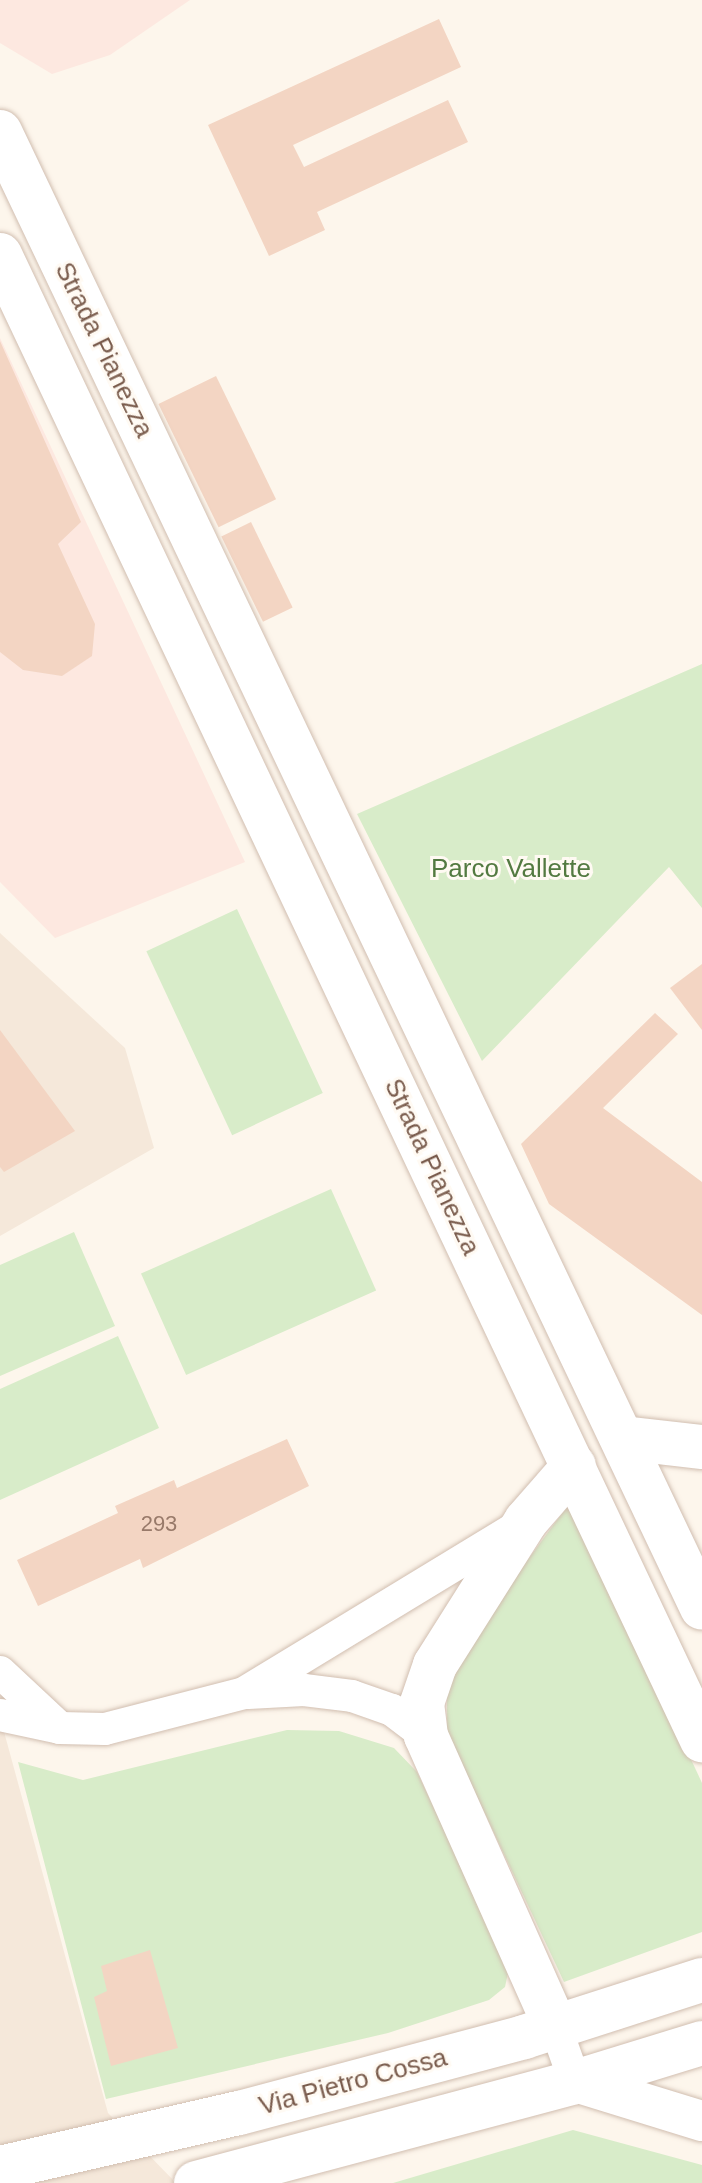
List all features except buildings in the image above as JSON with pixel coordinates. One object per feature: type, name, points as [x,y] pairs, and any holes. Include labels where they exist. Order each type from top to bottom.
[{"type":"main road","name":"Strada Pianezza","points":[[0,132],[702,1608]]},
{"type":"main road","name":"Strada Pianezza","points":[[0,255],[702,1740]]},
{"type":"main road","points":[[623,1438],[702,1447]]},
{"type":"main road","points":[[556,2028],[426,1736],[422,1703],[435,1665],[526,1521],[574,1466]]},
{"type":"main road","name":"Via Pietro Cossa","points":[[0,2168],[239,2113],[556,2028],[702,1980]]},
{"type":"main road","points":[[196,2183],[575,2082],[702,2043]]},
{"type":"street","points":[[161,594],[208,568]]},
{"type":"street","points":[[574,1466],[623,1438]]},
{"type":"street","points":[[244,1693],[526,1521]]},
{"type":"street","points":[[0,1672],[60,1728]]},
{"type":"street","points":[[0,1715],[60,1728],[105,1729],[244,1693],[304,1690],[352,1696],[392,1710],[426,1736]]},
{"type":"street","points":[[556,2028],[575,2082],[702,2121]]},
{"type":"shaded area","points":[[0,0],[190,0],[110,55],[52,74],[0,43]]},
{"type":"shaded area","points":[[0,338],[245,862],[55,938],[0,882]]},
{"type":"shaded area","points":[[0,933],[125,1048],[154,1148],[0,1236]]},
{"type":"shaded area","points":[[0,1717],[108,2113],[176,2183],[0,2183]]},
{"type":"green space","name":"Parco Vallette","points":[[702,664],[702,908],[669,867],[482,1061],[357,814]]},
{"type":"green space","points":[[237,909],[323,1093],[232,1135],[146,951]]},
{"type":"green space","points":[[331,1189],[376,1290],[186,1375],[141,1274]]},
{"type":"green space","points":[[74,1232],[115,1326],[0,1376],[0,1265]]},
{"type":"green space","points":[[118,1336],[159,1428],[0,1500],[0,1389]]},
{"type":"green space","points":[[571,1501],[702,1783],[702,1932],[564,1982],[447,1733],[447,1691],[463,1648]]},
{"type":"green space","points":[[287,1730],[339,1731],[394,1748],[417,1772],[509,1968],[505,1987],[489,2000],[388,2033],[106,2099],[18,1762],[83,1780]]},
{"type":"green space","points":[[573,2130],[702,2165],[702,2183],[393,2183]]}]
